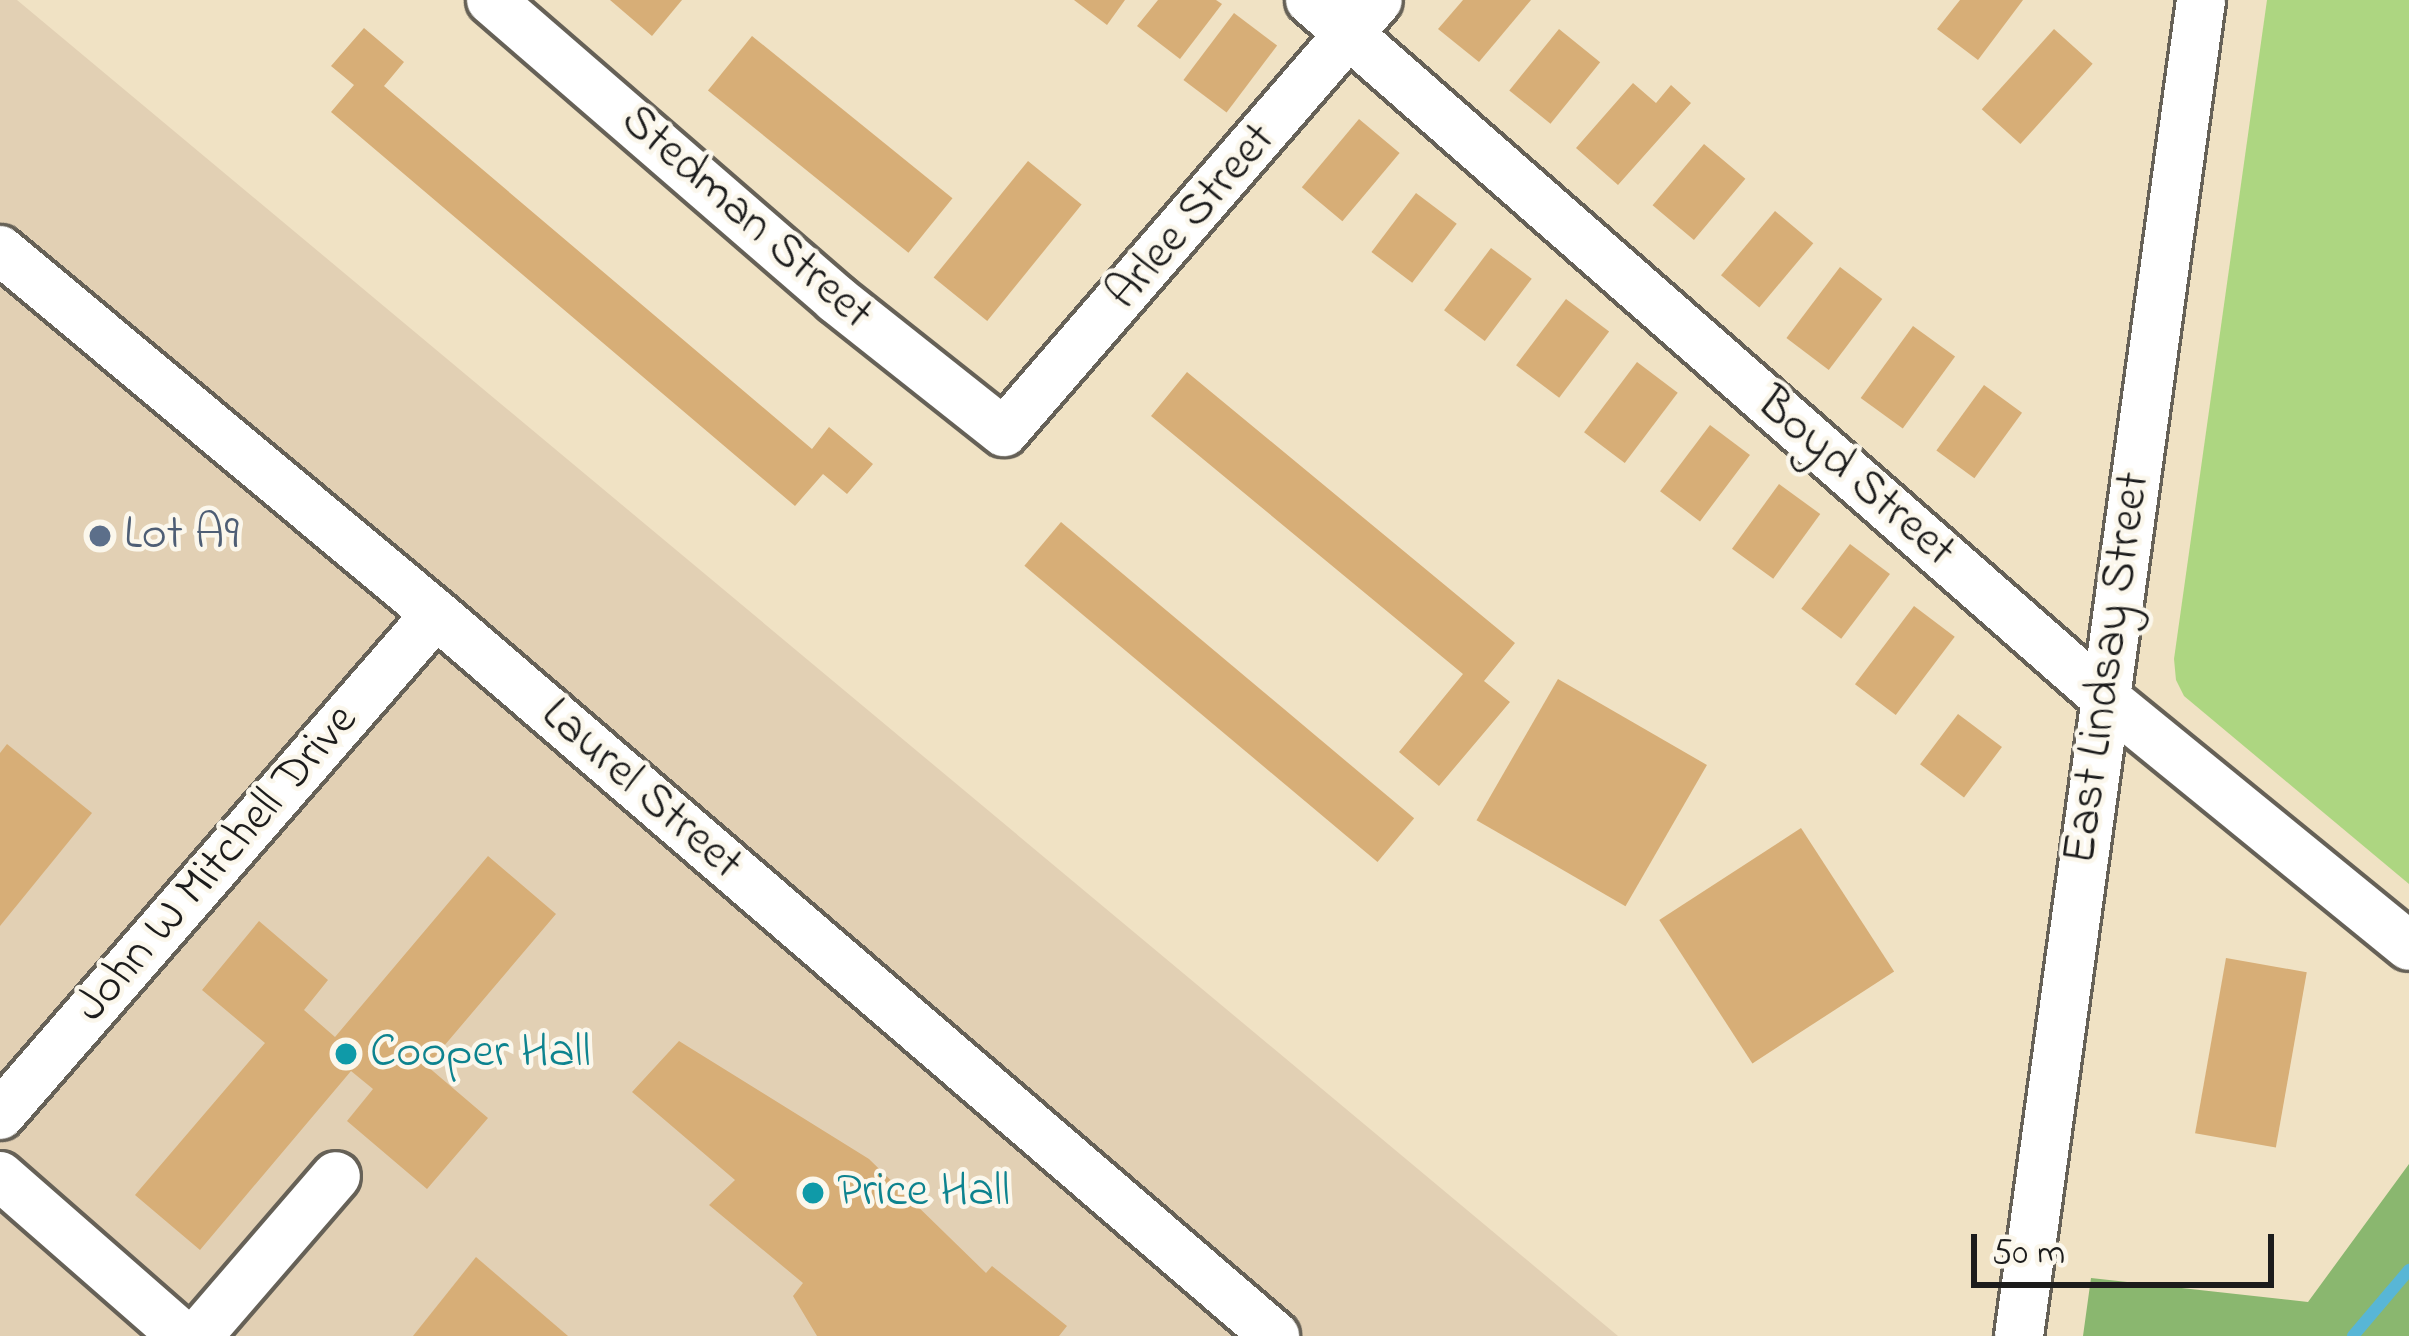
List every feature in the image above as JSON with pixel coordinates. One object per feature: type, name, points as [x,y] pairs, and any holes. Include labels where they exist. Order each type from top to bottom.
[{"type":"street","name":"Stedman Street","points":[[491,0],[836,298],[1004,432]]},
{"type":"street","name":"Boyd Street","points":[[1310,0],[1363,17],[2104,698],[2409,946]]},
{"type":"street","name":"East Lindsay Street","points":[[2019,1336],[2201,0]]},
{"type":"street","name":"Arlee Street","points":[[1004,432],[1363,17]]},
{"type":"street","name":"Laurel Street","points":[[0,250],[436,614],[1276,1336]]},
{"type":"street","name":"John W Mitchell Drive","points":[[0,1115],[436,614]]},
{"type":"street","points":[[198,1336],[337,1176]]},
{"type":"street","points":[[0,1177],[183,1336]]},
{"type":"shaded area","points":[[0,0],[17,0],[1618,1336],[0,1336]]},
{"type":"green space","points":[[2267,0],[2409,0],[2409,884],[2184,696],[2176,680],[2174,659]]},
{"type":"green space","points":[[2409,1164],[2409,1336],[2083,1336],[2091,1278],[2308,1302]]},
{"type":"building","points":[[610,0],[682,0],[652,36]]},
{"type":"building","points":[[1074,0],[1125,0],[1107,25]]},
{"type":"building","points":[[1158,0],[1216,0],[1222,4],[1180,59],[1137,26]]},
{"type":"building","points":[[1463,0],[1531,0],[1479,62],[1438,29]]},
{"type":"building","points":[[1960,0],[2023,0],[1978,60],[1937,29]]},
{"type":"building","points":[[1234,13],[1277,45],[1227,113],[1183,80]]},
{"type":"building","points":[[364,28],[404,62],[384,86],[812,449],[829,427],[873,464],[847,494],[823,474],[795,506],[331,112],[354,85],[331,66]]},
{"type":"building","points":[[1559,29],[1600,62],[1550,124],[1509,90]]},
{"type":"building","points":[[2054,29],[2093,64],[2020,144],[1982,109]]},
{"type":"building","points":[[752,36],[953,198],[908,253],[708,90]]},
{"type":"building","points":[[1633,83],[1656,103],[1671,85],[1691,103],[1618,185],[1576,148]]},
{"type":"building","points":[[1359,119],[1400,153],[1342,221],[1302,187]]},
{"type":"building","points":[[1704,144],[1745,179],[1694,240],[1653,205]]},
{"type":"building","points":[[1028,161],[1082,204],[987,321],[934,278]]},
{"type":"building","points":[[1416,193],[1457,224],[1412,283],[1371,252]]},
{"type":"building","points":[[1775,211],[1813,243],[1759,307],[1721,275]]},
{"type":"building","points":[[1491,248],[1532,279],[1485,341],[1444,310]]},
{"type":"building","points":[[1840,267],[1882,299],[1829,370],[1786,338]]},
{"type":"building","points":[[1566,299],[1609,331],[1559,398],[1516,365]]},
{"type":"building","points":[[1913,326],[1955,357],[1903,429],[1861,398]]},
{"type":"building","points":[[1637,362],[1678,393],[1625,463],[1584,432]]},
{"type":"building","points":[[1187,372],[1515,643],[1484,681],[1510,702],[1439,786],[1399,752],[1463,674],[1151,416]]},
{"type":"building","points":[[1984,385],[2022,413],[1974,478],[1936,451]]},
{"type":"building","points":[[1710,425],[1750,455],[1700,521],[1660,491]]},
{"type":"building","points":[[1779,484],[1820,514],[1773,579],[1732,549]]},
{"type":"building","points":[[1061,522],[1414,818],[1378,862],[1024,566]]},
{"type":"building","points":[[1850,544],[1890,574],[1841,639],[1801,609]]},
{"type":"building","points":[[1914,606],[1955,637],[1896,715],[1855,684]]},
{"type":"building","points":[[1558,679],[1707,765],[1625,906],[1476,820]]},
{"type":"building","points":[[1958,714],[2002,747],[1964,797],[1920,764]]},
{"type":"building","points":[[7,744],[92,813],[0,926],[0,753]]},
{"type":"building","points":[[1801,828],[1894,971],[1752,1063],[1659,920]]},
{"type":"building","name":"Cooper Hall","points":[[488,856],[556,914],[427,1066],[488,1118],[427,1189],[347,1121],[373,1089],[351,1071],[200,1250],[135,1195],[265,1043],[202,990],[259,921],[328,980],[304,1010],[335,1037]]},
{"type":"building","points":[[2226,958],[2307,972],[2276,1148],[2195,1133]]},
{"type":"building","name":"Price Hall","points":[[679,1041],[869,1159],[986,1273],[992,1266],[1067,1326],[1059,1336],[817,1336],[793,1296],[803,1283],[709,1205],[735,1180],[632,1092]]},
{"type":"building","points":[[476,1257],[568,1336],[413,1336]]},
{"type":"waterway","points":[[2353,1336],[2409,1270]]},
{"type":"place","name":"Lot A9","points":[[100,536]]},
{"type":"place","name":"Cooper Hall","points":[[346,1054]]},
{"type":"place","name":"Price Hall","points":[[813,1193]]}]
